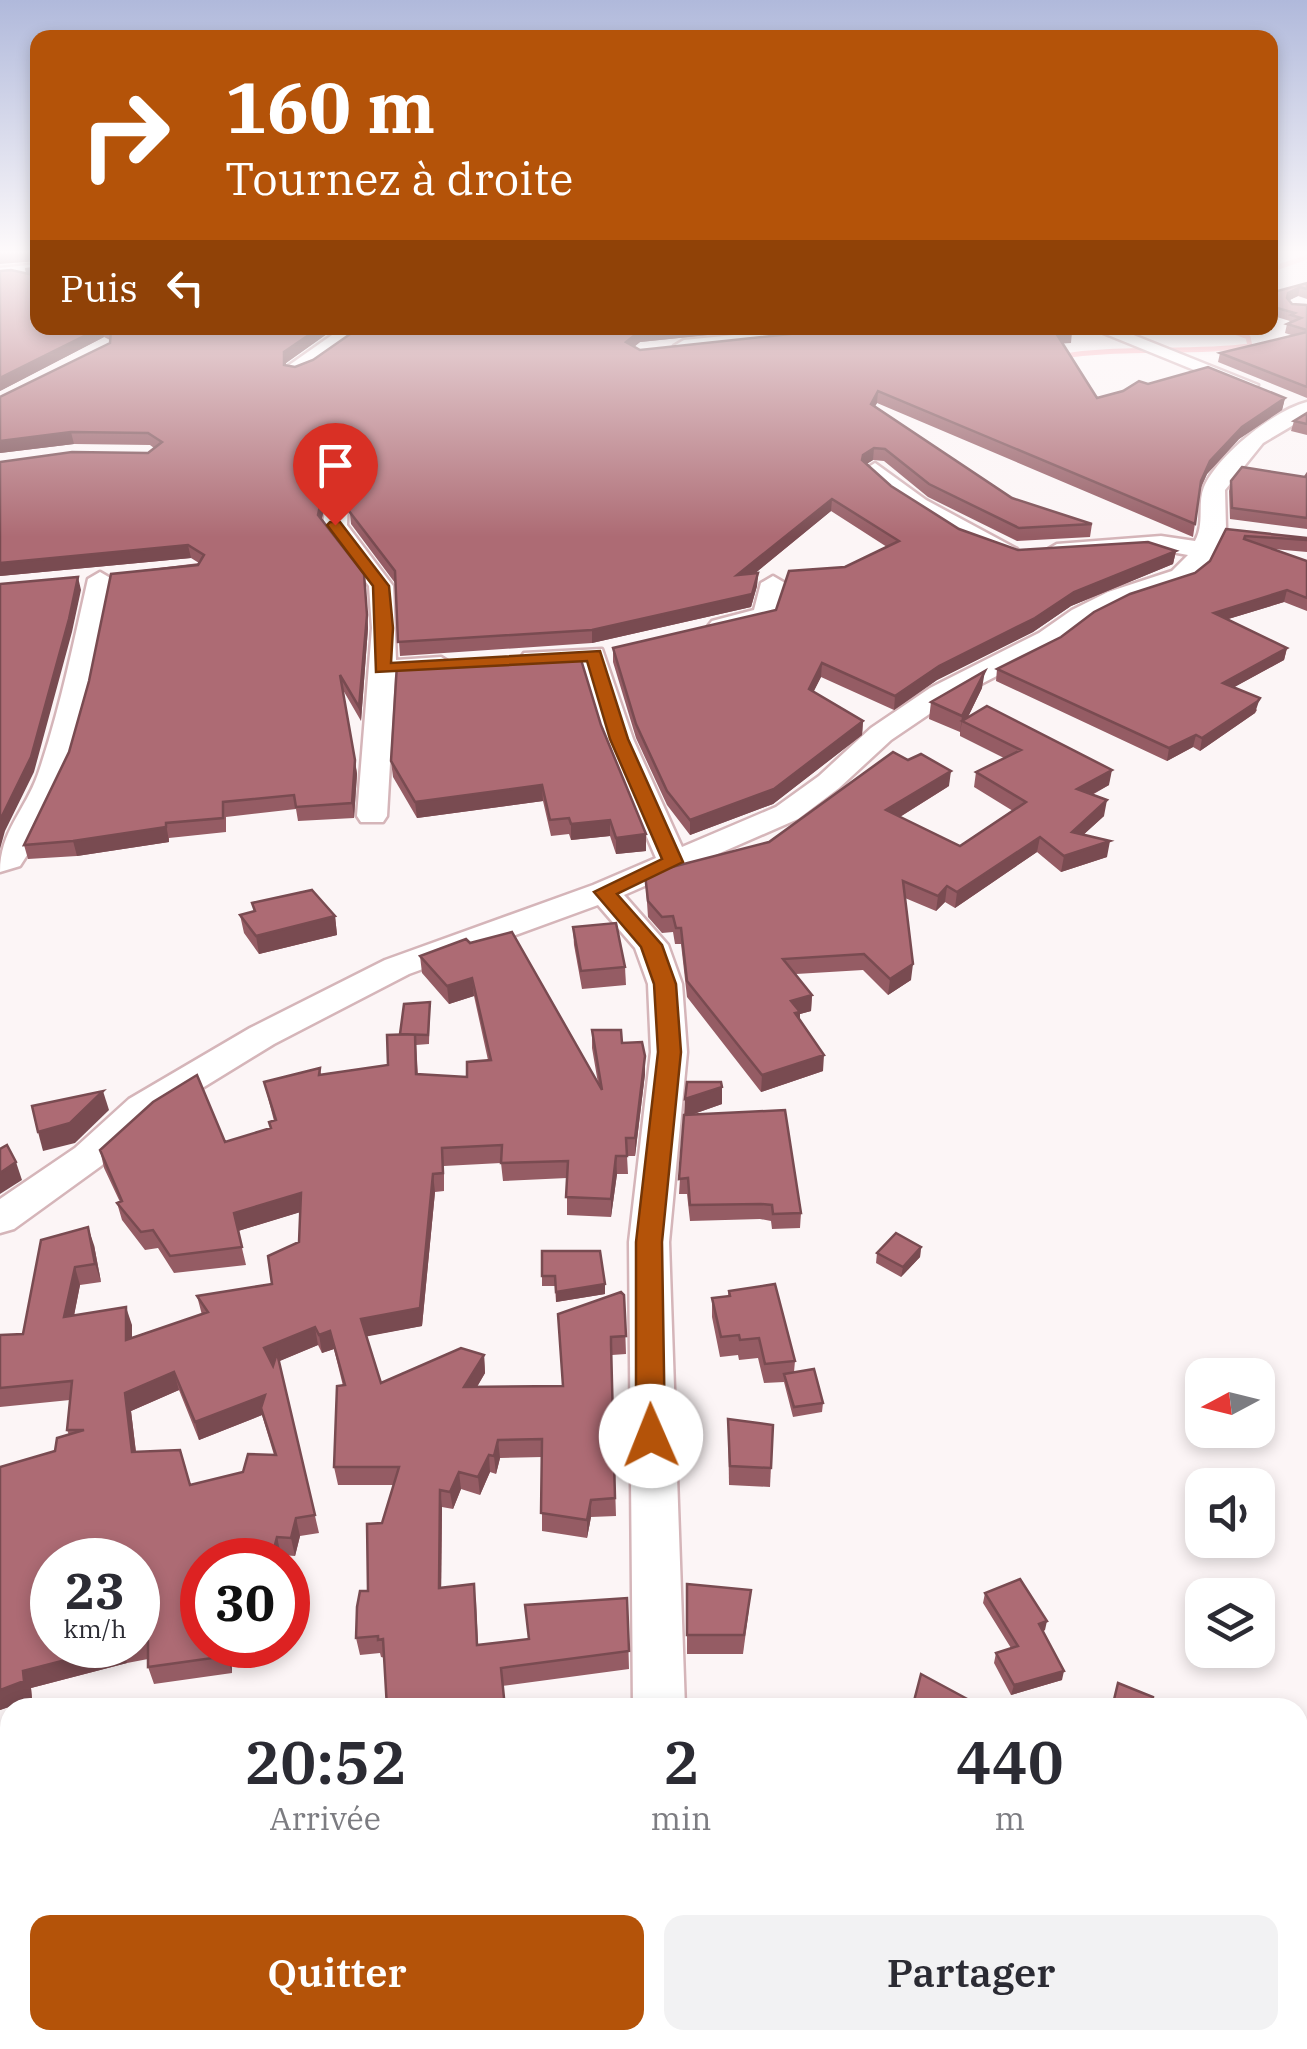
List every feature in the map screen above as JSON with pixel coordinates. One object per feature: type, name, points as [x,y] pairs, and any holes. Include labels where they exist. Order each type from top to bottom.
[{"type":"street","points":[[295,370],[333,346]]},
{"type":"street","points":[[658,350],[686,346]]},
{"type":"street","points":[[794,346],[808,358]]},
{"type":"street","points":[[0,1219],[88,1157],[142,1108],[262,1036],[396,966],[604,892],[787,813],[829,782],[882,734],[940,694],[1048,639],[1081,615],[1117,597],[1181,576],[1217,536],[1214,489],[1256,438],[1293,403],[1144,346]]},
{"type":"street","points":[[875,470],[918,505],[996,546],[1031,552],[1217,536]]},
{"type":"street","points":[[337,502],[335,525],[381,586],[385,628],[372,816]]},
{"type":"street","points":[[0,863],[9,859],[51,779],[74,704],[97,579]]},
{"type":"street","points":[[699,632],[766,616],[773,583]]},
{"type":"street","points":[[512,660],[603,653],[619,739],[673,862]]},
{"type":"street","points":[[382,668],[474,663]]},
{"type":"street","points":[[604,892],[652,945],[665,984],[669,1052],[649,1242],[659,1698]]},
{"type":"building","points":[[0,346],[65,346],[0,378]]},
{"type":"building","points":[[105,346],[293,346],[284,352],[284,365],[295,367],[334,346],[632,346],[640,350],[681,346],[1064,346],[1097,398],[1123,391],[1139,381],[1148,384],[1208,367],[1285,398],[1242,427],[1210,461],[1201,481],[1195,524],[878,391],[871,404],[1012,498],[1092,524],[1019,528],[929,484],[885,449],[874,448],[863,455],[862,460],[891,486],[959,529],[1018,550],[1148,542],[1176,551],[1074,592],[1035,618],[939,666],[895,696],[822,663],[809,689],[863,721],[774,789],[690,820],[667,791],[636,724],[613,648],[776,610],[789,571],[845,567],[899,541],[832,499],[737,575],[758,573],[752,594],[592,630],[398,642],[395,571],[349,511],[347,483],[325,482],[318,515],[364,574],[367,615],[359,707],[340,675],[355,760],[352,803],[296,807],[294,795],[223,802],[223,818],[24,845],[69,752],[89,681],[111,574],[198,565],[204,555],[188,545],[0,563],[0,462],[72,452],[148,453],[162,442],[148,433],[71,432],[0,441],[0,397]]},
{"type":"building","points":[[1251,346],[1307,346],[1307,387],[1220,353]]},
{"type":"building","points":[[1307,413],[1307,424],[1294,421]]},
{"type":"building","points":[[1242,467],[1305,477],[1307,474],[1307,518],[1232,508],[1231,481]]},
{"type":"building","points":[[1226,529],[1307,538],[1244,539],[1307,561],[1307,598],[1287,590],[1214,613],[1287,648],[1223,683],[1260,698],[1202,738],[1196,735],[1169,748],[997,669],[1061,637],[1094,612],[1130,594],[1195,573],[1210,561]]},
{"type":"building","points":[[78,577],[31,757],[0,820],[0,584]]},
{"type":"building","points":[[579,653],[601,725],[646,834],[616,838],[610,820],[571,824],[569,818],[550,820],[542,785],[415,802],[391,761],[397,664]]},
{"type":"building","points":[[985,671],[962,716],[931,702]]},
{"type":"building","points":[[987,706],[1112,770],[1077,789],[1107,800],[1072,832],[1110,841],[1064,856],[1040,837],[957,892],[947,886],[938,896],[903,881],[913,964],[890,979],[864,954],[783,959],[812,995],[791,1001],[824,1055],[762,1075],[687,981],[681,928],[676,928],[673,916],[662,917],[648,901],[645,874],[769,842],[893,752],[908,760],[921,754],[951,771],[886,810],[960,846],[1026,802],[976,772],[1021,750],[962,721]]},
{"type":"building","points":[[312,890],[335,916],[256,936],[240,915],[255,911],[252,903]]},
{"type":"building","points":[[616,923],[625,967],[581,971],[573,927]]},
{"type":"building","points":[[512,932],[602,1090],[592,1030],[621,1030],[622,1043],[642,1042],[645,1056],[635,1138],[626,1138],[627,1156],[616,1156],[611,1199],[566,1197],[568,1161],[501,1163],[502,1145],[442,1148],[443,1173],[433,1174],[420,1308],[361,1319],[381,1383],[461,1348],[484,1355],[464,1387],[563,1386],[558,1314],[621,1292],[624,1295],[626,1336],[611,1337],[615,1498],[591,1500],[587,1520],[541,1513],[542,1439],[498,1440],[494,1456],[489,1455],[478,1477],[459,1472],[450,1492],[440,1490],[439,1588],[474,1584],[477,1645],[529,1639],[525,1605],[627,1598],[629,1651],[501,1668],[504,1698],[386,1698],[383,1639],[356,1638],[357,1607],[360,1591],[368,1591],[367,1524],[382,1523],[399,1467],[334,1467],[337,1386],[345,1385],[330,1331],[319,1335],[315,1327],[264,1348],[273,1366],[277,1353],[315,1515],[296,1518],[291,1538],[180,1538],[180,1663],[160,1665],[160,1538],[30,1538],[30,1668],[35,1668],[23,1671],[24,1681],[0,1690],[0,1467],[55,1451],[57,1438],[84,1430],[67,1430],[72,1381],[0,1388],[0,1335],[23,1334],[41,1240],[88,1227],[95,1264],[75,1267],[64,1317],[126,1307],[126,1340],[208,1312],[197,1296],[272,1284],[268,1256],[299,1242],[301,1193],[234,1213],[242,1247],[170,1256],[153,1230],[141,1232],[117,1203],[122,1201],[100,1150],[153,1102],[197,1075],[225,1142],[271,1128],[269,1122],[276,1120],[264,1082],[320,1068],[319,1075],[388,1065],[387,1035],[415,1034],[416,1074],[467,1077],[467,1062],[491,1060],[472,978],[447,986],[420,956],[466,939],[470,943]],"holes":[[[174,1372],[195,1422],[265,1395],[261,1408],[276,1455],[248,1454],[243,1472],[190,1485],[180,1450],[132,1452],[125,1393]]]},
{"type":"building","points":[[430,1002],[428,1035],[400,1034],[404,1004]]},
{"type":"building","points":[[687,1082],[721,1082],[722,1087],[685,1099]]},
{"type":"building","points":[[103,1091],[70,1123],[38,1132],[32,1106]]},
{"type":"building","points":[[785,1110],[801,1213],[773,1214],[772,1205],[761,1204],[690,1205],[688,1178],[679,1179],[684,1115]]},
{"type":"building","points":[[7,1145],[16,1162],[0,1173],[0,1149]]},
{"type":"building","points":[[896,1233],[921,1247],[903,1267],[877,1253]]},
{"type":"building","points":[[542,1251],[600,1251],[605,1284],[556,1292],[555,1276],[542,1276]]},
{"type":"building","points":[[775,1284],[795,1361],[765,1364],[759,1338],[721,1337],[712,1298],[730,1296],[729,1291]]},
{"type":"building","points":[[814,1369],[823,1403],[794,1407],[784,1374]]},
{"type":"building","points":[[728,1419],[773,1425],[771,1468],[730,1466]]},
{"type":"building","points":[[1020,1579],[1047,1621],[1039,1624],[1064,1671],[1014,1685],[996,1653],[1018,1646],[985,1593]]},
{"type":"building","points":[[687,1584],[751,1590],[744,1635],[687,1635]]},
{"type":"building","points":[[921,1674],[965,1698],[915,1698]]},
{"type":"building","points":[[1118,1683],[1153,1697],[1153,1698],[1114,1698]]},
{"type":"waterway","points":[[1058,357],[1250,346]]},
{"type":"route","points":[[335,525],[381,586],[385,628],[382,668],[594,655],[619,739],[673,862],[604,892],[652,945],[665,984],[669,1052],[649,1242],[651,1436]]}]
